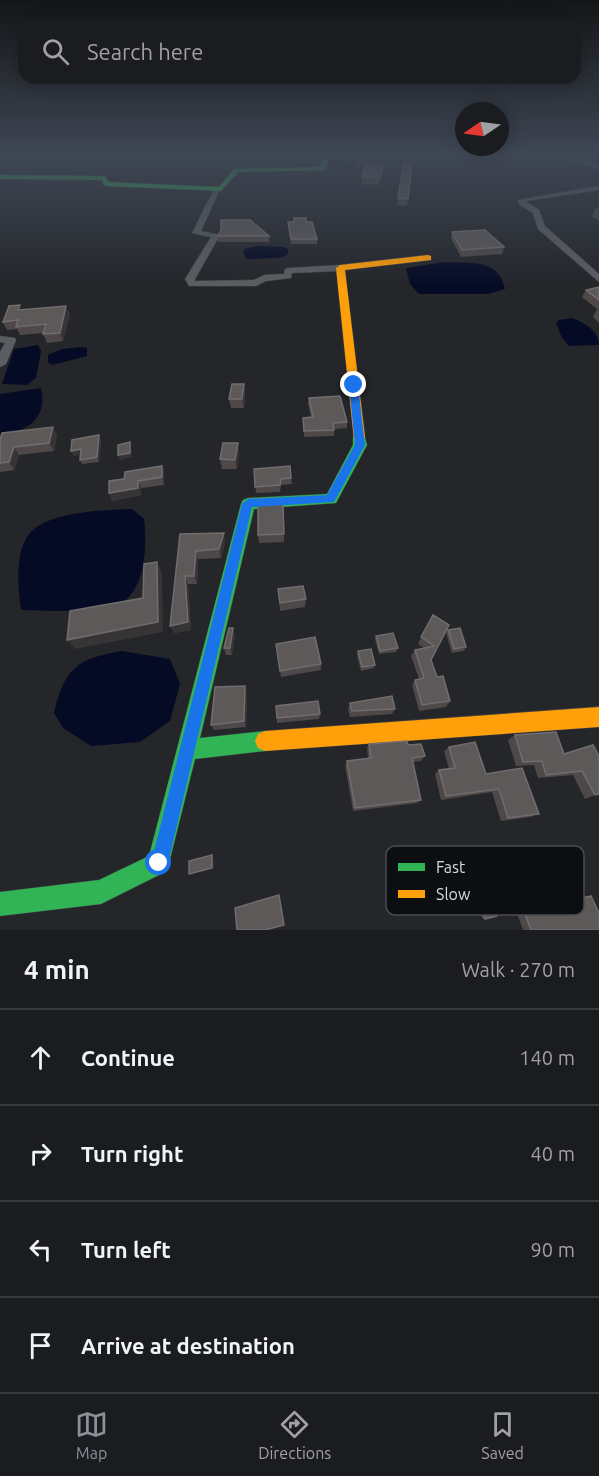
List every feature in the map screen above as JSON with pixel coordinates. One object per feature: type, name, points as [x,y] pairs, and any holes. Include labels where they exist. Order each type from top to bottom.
[{"type":"street","points":[[213,198],[196,233],[216,235],[193,270],[190,279],[192,284],[255,283],[264,278],[288,276],[288,272],[428,258]]},
{"type":"street","points":[[532,198],[522,200],[536,212],[541,227],[599,279]]},
{"type":"street","points":[[0,904],[101,892],[159,863],[248,504],[330,499],[360,445],[340,267]]},
{"type":"street","points":[[0,339],[11,340],[0,364]]},
{"type":"street","points":[[187,750],[309,736],[599,717]]},
{"type":"water","points":[[256,246],[284,247],[289,250],[287,255],[279,258],[247,259],[243,252],[245,249]]},
{"type":"water","points":[[445,262],[482,264],[490,267],[501,279],[505,289],[488,294],[419,294],[410,284],[406,268]]},
{"type":"water","points":[[572,318],[594,332],[599,345],[569,346],[562,338],[556,323],[559,320]]},
{"type":"water","points":[[38,345],[41,351],[36,378],[27,385],[2,384],[14,349]]},
{"type":"water","points":[[87,348],[87,356],[52,365],[48,362],[48,355],[62,349]]},
{"type":"water","points":[[41,388],[41,408],[33,422],[19,430],[0,434],[0,394]]},
{"type":"water","points":[[132,509],[144,519],[145,550],[142,572],[127,599],[119,604],[92,609],[21,610],[18,583],[19,563],[23,545],[35,528],[60,517],[75,514]]},
{"type":"water","points":[[122,651],[170,659],[180,684],[170,721],[140,742],[91,746],[63,728],[54,713],[58,698],[68,676],[83,662]]},
{"type":"building","points":[[294,218],[306,218],[306,222],[312,222],[317,239],[291,239],[288,222],[294,222]]},
{"type":"building","points":[[221,220],[250,220],[269,236],[218,236],[221,230]]},
{"type":"building","points":[[485,230],[504,247],[462,250],[452,232]]},
{"type":"building","points":[[599,287],[599,300],[586,290]]},
{"type":"building","points":[[20,305],[18,310],[66,306],[60,333],[43,334],[46,324],[16,327],[18,320],[3,322],[9,306]]},
{"type":"building","points":[[232,384],[244,384],[242,399],[229,399]]},
{"type":"building","points":[[340,396],[347,422],[333,423],[334,430],[304,431],[303,418],[313,417],[309,398]]},
{"type":"building","points":[[53,427],[49,443],[14,447],[9,462],[0,463],[2,433]]},
{"type":"building","points":[[99,435],[97,457],[80,460],[81,449],[71,451],[72,440]]},
{"type":"building","points":[[130,442],[130,453],[118,455],[118,445]]},
{"type":"building","points":[[223,443],[238,443],[235,460],[220,459]]},
{"type":"building","points":[[162,466],[162,477],[138,481],[138,488],[109,493],[109,481],[124,479],[125,472]]},
{"type":"building","points":[[290,466],[291,478],[281,479],[280,485],[255,487],[254,469]]},
{"type":"building","points":[[283,504],[284,534],[258,535],[258,505]]},
{"type":"building","points":[[224,533],[219,549],[196,551],[194,576],[185,576],[188,622],[170,626],[180,534]]},
{"type":"building","points":[[157,562],[158,622],[67,640],[70,611],[143,598],[144,564]]},
{"type":"building","points":[[303,586],[306,599],[280,603],[278,589]]},
{"type":"building","points":[[433,615],[449,625],[431,660],[437,677],[443,676],[450,701],[422,705],[415,680],[424,678],[415,650],[434,646],[421,637]]},
{"type":"building","points":[[229,628],[233,628],[230,648],[224,648]]},
{"type":"building","points":[[460,628],[466,647],[454,649],[448,630]]},
{"type":"building","points":[[393,633],[398,648],[380,651],[376,636]]},
{"type":"building","points":[[315,637],[321,664],[280,671],[276,644]]},
{"type":"building","points":[[371,649],[375,665],[362,667],[358,651]]},
{"type":"building","points":[[245,686],[244,721],[211,725],[215,687]]},
{"type":"building","points":[[392,696],[395,709],[352,711],[350,703]]},
{"type":"building","points":[[318,701],[320,714],[277,718],[276,706]]},
{"type":"building","points":[[556,732],[564,754],[593,745],[599,756],[599,794],[595,795],[582,771],[546,775],[542,761],[523,762],[515,735]]},
{"type":"building","points":[[407,741],[408,745],[421,744],[425,756],[412,758],[421,800],[355,808],[347,761],[371,758],[369,744]]},
{"type":"building","points":[[475,742],[486,774],[522,768],[539,814],[508,818],[499,789],[446,796],[439,770],[455,768],[449,747]]},
{"type":"building","points":[[212,855],[212,868],[189,874],[189,861]]},
{"type":"building","points":[[279,895],[284,925],[265,930],[237,930],[235,908]]},
{"type":"building","points":[[591,896],[599,913],[599,930],[531,930],[525,915],[584,915],[584,898]]},
{"type":"building","points":[[484,915],[497,916],[485,919]]},
{"type":"traffic: fast","points":[[187,750],[248,504],[331,499],[360,445],[359,437]]},
{"type":"traffic: fast","points":[[0,904],[101,892],[159,863],[187,750],[265,741]]},
{"type":"traffic: slow","points":[[359,437],[340,268],[428,258]]},
{"type":"traffic: slow","points":[[265,741],[599,717]]},
{"type":"route","points":[[159,863],[248,504],[330,499],[360,445],[354,385]]}]
